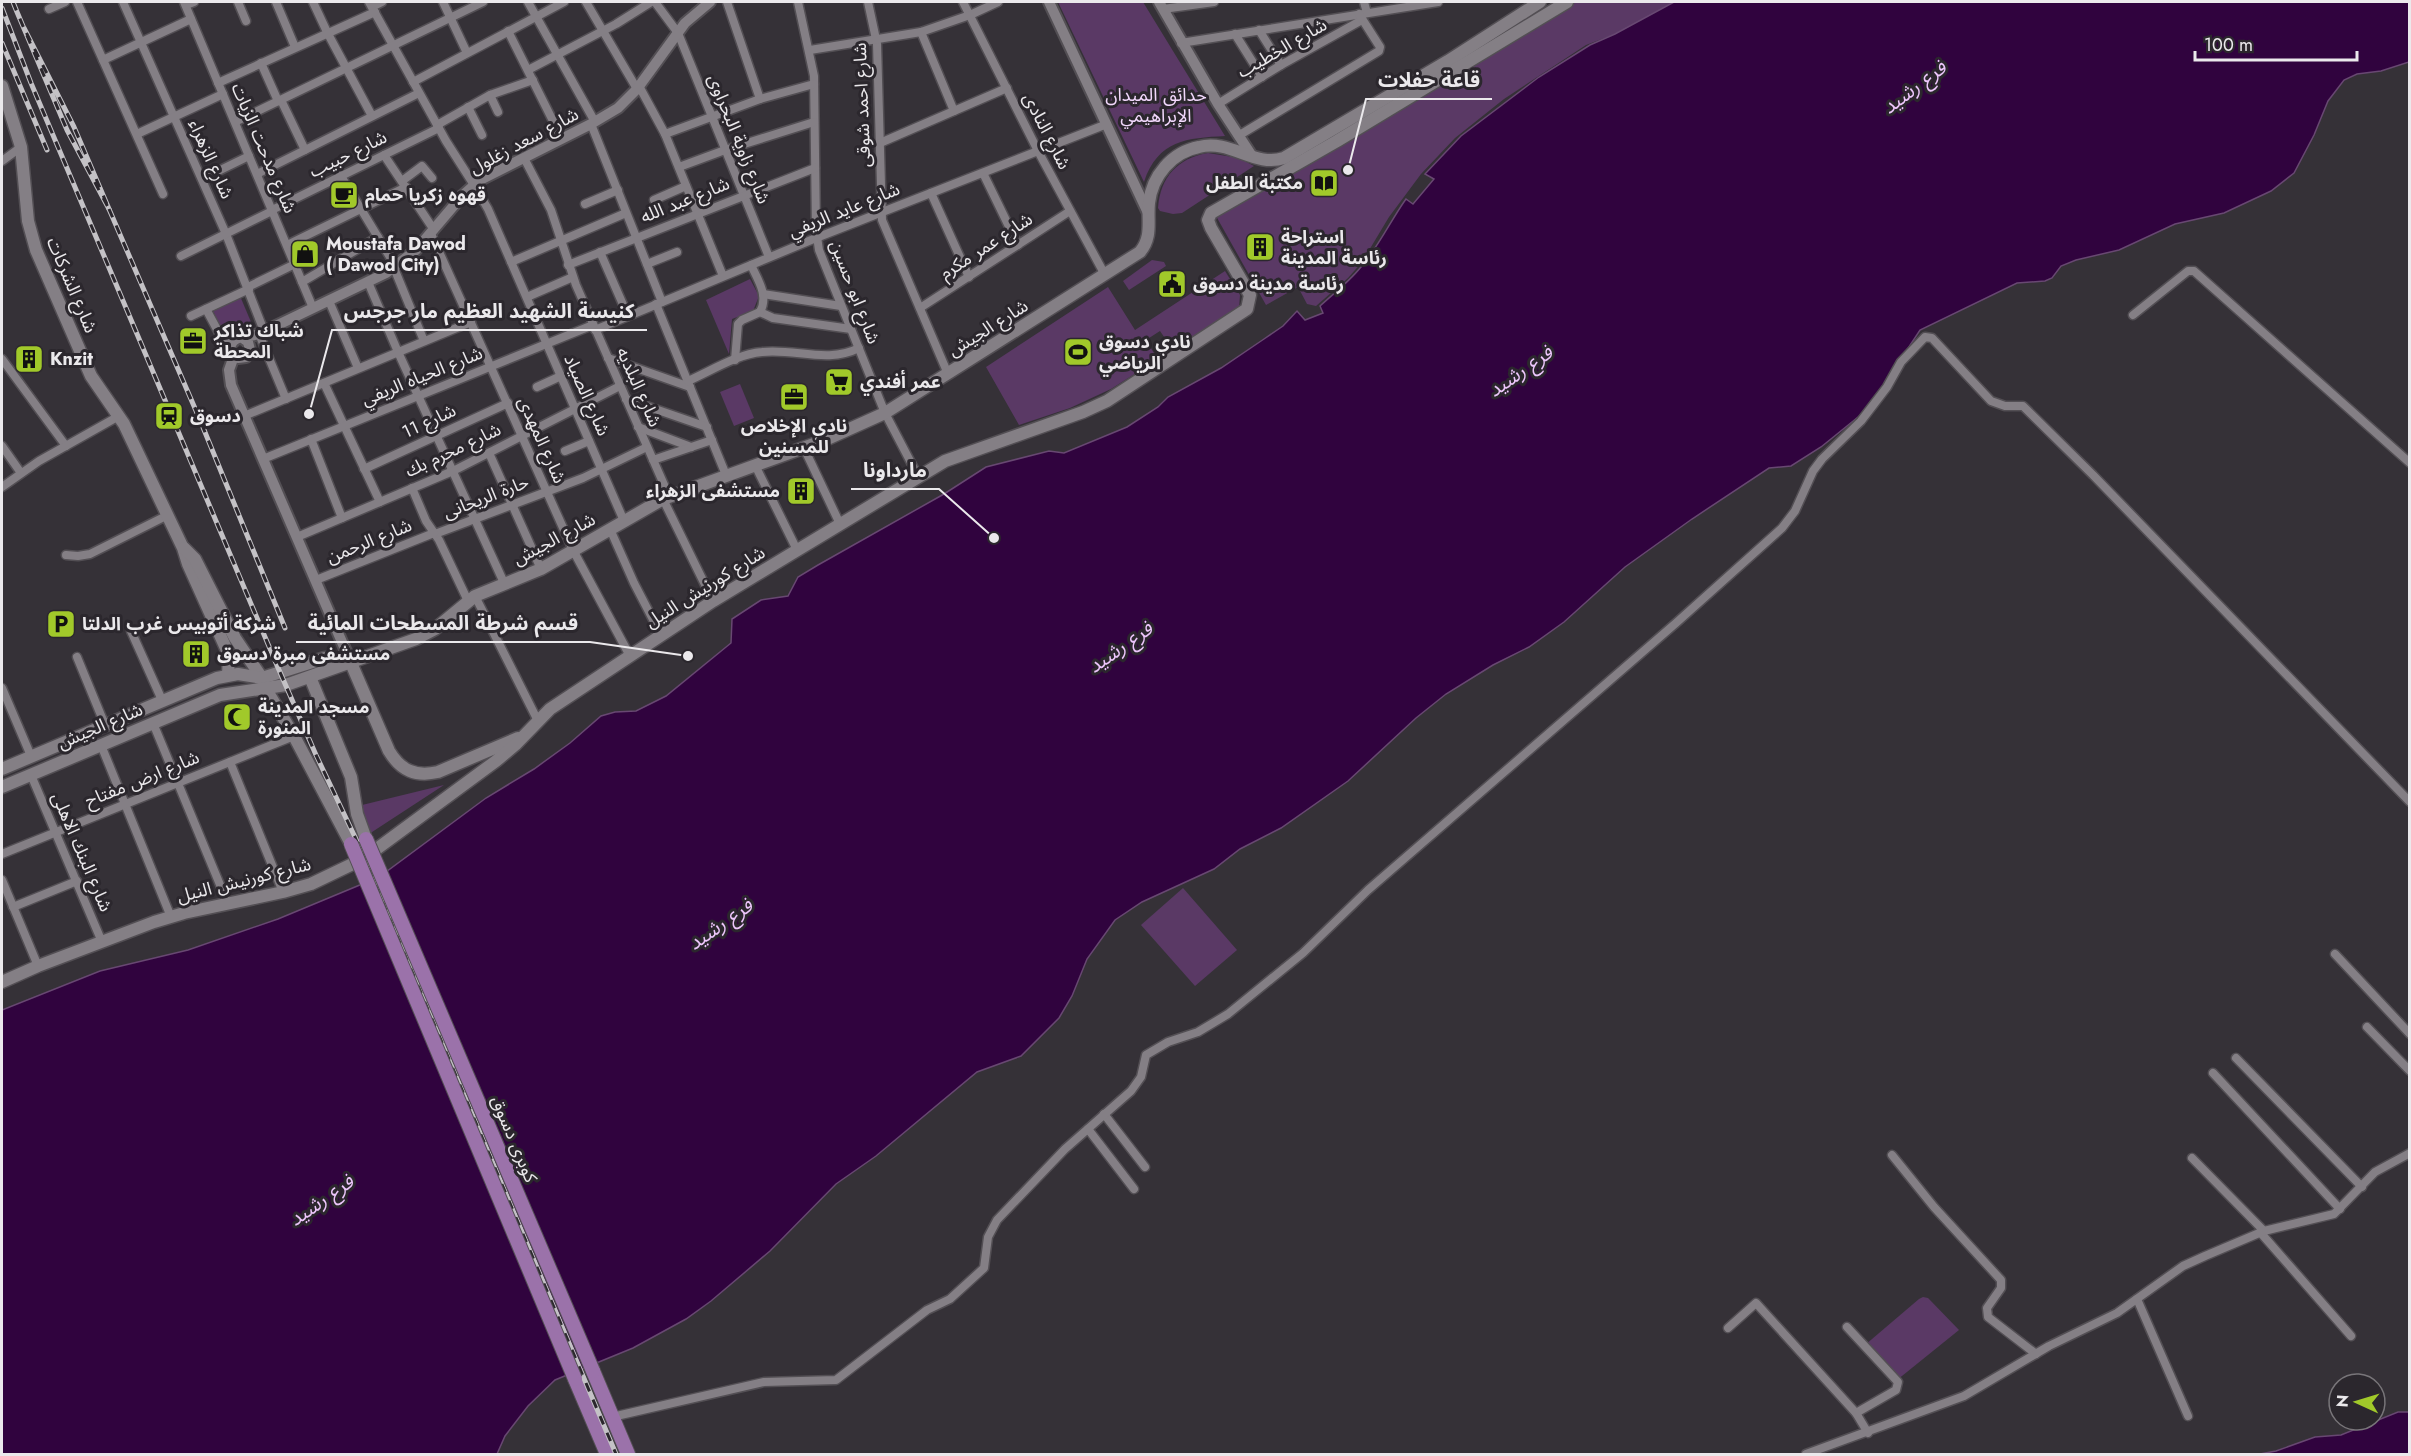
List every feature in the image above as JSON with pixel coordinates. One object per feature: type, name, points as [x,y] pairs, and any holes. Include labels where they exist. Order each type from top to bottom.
[{"type":"highway","name":"كوبرى دسوق","points":[[366,839],[628,1455]]},
{"type":"highway","name":"كوبرى دسوق","points":[[351,844],[607,1455]]},
{"type":"main road","name":"شارع الجيش","points":[[2,787],[226,693],[264,683],[310,677],[425,635],[471,598],[541,569],[666,498],[804,448],[885,413],[1135,256],[1145,246],[1149,234],[1151,192],[1155,182],[1168,163],[1177,156],[1198,147],[1210,145],[1233,148],[1271,161],[1284,158],[1448,61],[1540,2]]},
{"type":"main road","name":"شارع كورنيش النيل","points":[[2,982],[38,966],[171,917],[283,892],[337,873],[363,859],[495,761],[559,702],[712,601],[918,476],[960,455],[1083,412],[1107,400],[1242,314],[1250,302],[1250,295],[1208,220],[1214,210],[1337,141],[1566,2]]},
{"type":"main road","name":"شارع الشركات","points":[[2,86],[5,104],[21,147],[28,221],[32,239],[91,376],[119,416],[183,548],[229,655],[228,675]]},
{"type":"main road","name":"شارع الشركات","points":[[183,548],[195,559],[235,638],[294,736],[351,844]]},
{"type":"main road","name":"شارع الجيش","points":[[264,683],[319,659],[332,658],[351,663]]},
{"type":"main road","points":[[351,663],[389,751],[404,769],[415,774],[427,775],[438,772],[525,735]]},
{"type":"main road","name":"شارع الجيش","points":[[2,769],[207,681],[228,675],[249,674],[264,683]]},
{"type":"main road","points":[[310,677],[351,777],[357,814],[366,839]]},
{"type":"main road","points":[[37,754],[49,767]]},
{"type":"street","points":[[49,9],[65,2]]},
{"type":"street","points":[[78,2],[163,194]]},
{"type":"street","name":"شارع الزهراء","points":[[123,2],[249,288],[262,333],[286,399]]},
{"type":"street","points":[[238,2],[246,21]]},
{"type":"street","points":[[276,2],[295,47]]},
{"type":"street","points":[[313,2],[372,116]]},
{"type":"street","points":[[218,83],[327,32],[382,2]]},
{"type":"street","points":[[443,2],[467,53]]},
{"type":"street","points":[[235,122],[483,2]]},
{"type":"street","points":[[528,2],[593,123],[647,264],[689,384],[726,475]]},
{"type":"street","points":[[413,82],[564,2]]},
{"type":"street","points":[[586,2],[665,134],[723,276]]},
{"type":"street","points":[[528,70],[653,2]]},
{"type":"street","name":"شارع زاوية البحراوى","points":[[653,2],[678,33],[769,257]]},
{"type":"street","name":"شارع سعد زغلول","points":[[236,340],[262,333],[395,267],[416,250],[474,185],[618,108],[638,87],[694,14],[710,2]]},
{"type":"street","points":[[727,2],[760,99]]},
{"type":"street","name":"شارع ابو حسين","points":[[798,2],[810,50],[814,84],[816,238],[821,256],[885,413],[918,476]]},
{"type":"street","name":"شارع احمد شوقى","points":[[868,2],[876,39],[881,213],[884,226],[948,374]]},
{"type":"street","name":"شارع النادى","points":[[963,2],[1038,151],[1105,275]]},
{"type":"street","points":[[810,50],[921,32],[970,15],[998,2]]},
{"type":"street","points":[[1049,2],[1149,216]]},
{"type":"street","points":[[1214,2],[1161,5],[1181,43],[1252,156]]},
{"type":"street","points":[[1238,136],[1379,51],[1380,47],[1363,16],[1364,2]]},
{"type":"street","points":[[1181,43],[1363,16],[1436,2]]},
{"type":"street","name":"شارع مدحت الزيات","points":[[188,3],[191,18],[313,308]]},
{"type":"street","name":"شارع الصياد","points":[[372,7],[438,127],[474,185],[527,297],[624,521]]},
{"type":"street","name":"شارع الخطيب","points":[[1218,104],[1363,16]]},
{"type":"street","points":[[104,60],[191,18]]},
{"type":"street","points":[[1259,30],[1281,65]]},
{"type":"street","points":[[508,31],[562,139]]},
{"type":"street","points":[[921,32],[954,111]]},
{"type":"street","points":[[1235,34],[1262,77]]},
{"type":"street","points":[[261,63],[305,150]]},
{"type":"street","name":"شارع حبيب","points":[[181,256],[438,127],[490,95],[533,80]]},
{"type":"street","points":[[665,134],[760,99],[814,84]]},
{"type":"street","points":[[880,143],[1007,88]]},
{"type":"street","points":[[257,174],[419,93]]},
{"type":"street","points":[[136,134],[223,94]]},
{"type":"street","points":[[490,95],[498,112]]},
{"type":"street","points":[[468,107],[482,135]]},
{"type":"street","points":[[679,167],[814,122]]},
{"type":"street","name":"شارع عايد الريفي","points":[[594,327],[628,316],[816,238],[1107,124]]},
{"type":"street","points":[[2,161],[21,147]]},
{"type":"street","name":"شارع المهدى","points":[[384,155],[433,232],[573,550],[630,656]]},
{"type":"street","points":[[202,179],[249,156]]},
{"type":"street","name":"شارع البلديه","points":[[524,158],[551,210],[568,265],[712,601]]},
{"type":"street","points":[[287,245],[361,209],[404,184],[422,166],[432,178]]},
{"type":"street","name":"شارع عبد الله","points":[[568,265],[815,168]]},
{"type":"street","points":[[983,173],[1018,245]]},
{"type":"street","points":[[341,176],[395,267],[424,341]]},
{"type":"street","points":[[654,200],[686,186]]},
{"type":"street","points":[[585,204],[618,190]]},
{"type":"street","points":[[931,193],[969,277]]},
{"type":"street","name":"شارع عمر مكرم","points":[[920,308],[1070,211]]},
{"type":"street","points":[[511,262],[627,213]]},
{"type":"street","points":[[302,282],[378,237]]},
{"type":"street","points":[[600,252],[628,316]]},
{"type":"street","points":[[647,264],[677,252]]},
{"type":"street","points":[[191,316],[295,264]]},
{"type":"street","points":[[735,360],[738,324],[760,312],[764,301],[764,294],[751,265]]},
{"type":"street","points":[[2133,315],[2188,271],[2194,271],[2409,463]]},
{"type":"street","points":[[527,297],[573,277]]},
{"type":"street","points":[[368,282],[417,395],[505,585]]},
{"type":"street","points":[[764,294],[841,306]]},
{"type":"street","points":[[329,301],[358,368]]},
{"type":"street","points":[[206,309],[220,336],[236,340],[245,339],[250,346],[249,354],[242,358],[234,356],[230,350],[236,340]]},
{"type":"street","points":[[760,312],[773,318],[850,329]]},
{"type":"street","points":[[244,416],[471,322]]},
{"type":"street","name":"شارع الحياه الريفي","points":[[263,459],[417,395],[594,327]]},
{"type":"street","points":[[612,1417],[765,1382],[829,1381],[839,1378],[927,1310],[950,1299],[982,1272],[988,1237],[997,1220],[1028,1185],[1131,1091],[1138,1082],[1146,1055],[1168,1042],[1198,1032],[1228,1014],[1303,953],[1368,890],[1668,631],[1786,524],[1822,459],[1861,421],[1887,387],[1901,362],[1914,346],[1927,336],[1934,340],[1989,399],[2005,406],[2023,406],[2093,475],[2409,802]]},
{"type":"street","points":[[608,357],[689,384],[749,354],[764,351],[831,356],[843,355],[859,348]]},
{"type":"street","points":[[234,356],[229,370],[230,378],[244,416],[351,663]]},
{"type":"street","points":[[2,359],[66,446]]},
{"type":"street","points":[[537,387],[561,376]]},
{"type":"street","points":[[324,383],[380,502]]},
{"type":"street","name":"شارع محرم بك","points":[[297,537],[453,471],[621,386]]},
{"type":"street","points":[[626,399],[706,427]]},
{"type":"street","name":"شارع 11","points":[[364,469],[508,403]]},
{"type":"street","points":[[2,487],[21,473],[119,416]]},
{"type":"street","points":[[638,427],[692,447]]},
{"type":"street","points":[[310,439],[342,518]]},
{"type":"street","points":[[653,460],[712,440]]},
{"type":"street","points":[[565,452],[589,441]]},
{"type":"street","points":[[2,446],[21,473]]},
{"type":"street","name":"حارة الريحانى","points":[[435,533],[547,492],[647,447]]},
{"type":"street","points":[[804,448],[840,524]]},
{"type":"street","points":[[489,453],[541,569]]},
{"type":"street","points":[[755,465],[797,550]]},
{"type":"street","points":[[412,488],[426,521],[435,533],[537,721]]},
{"type":"street","points":[[66,555],[90,554],[168,515]]},
{"type":"street","points":[[610,529],[634,584],[661,635]]},
{"type":"street","name":"شارع الرحمن","points":[[315,580],[435,533]]},
{"type":"street","points":[[131,631],[162,700]]},
{"type":"street","points":[[77,657],[105,725]]},
{"type":"street","points":[[2,688],[37,754]]},
{"type":"street","points":[[153,723],[228,904]]},
{"type":"street","name":"شارع ارض مفتاح","points":[[2,854],[294,736]]},
{"type":"street","points":[[101,745],[171,917]]},
{"type":"street","points":[[230,762],[283,892]]},
{"type":"street","name":"شارع البنك الاهلى","points":[[32,775],[102,942]]},
{"type":"street","points":[[2,880],[38,966]]},
{"type":"street","points":[[13,907],[77,881]]},
{"type":"street","points":[[2335,954],[2409,1034]]},
{"type":"street","points":[[2367,1027],[2409,1071]]},
{"type":"street","points":[[2236,1058],[2362,1187]]},
{"type":"street","points":[[2213,1073],[2340,1209]]},
{"type":"street","points":[[1104,1114],[1146,1167]]},
{"type":"street","points":[[1088,1129],[1134,1189]]},
{"type":"street","points":[[1806,1455],[1964,1396],[2036,1354],[2117,1313],[2183,1266],[2262,1232],[2290,1223],[2327,1216],[2340,1209],[2375,1172],[2409,1153]]},
{"type":"street","points":[[1892,1155],[1934,1207],[2001,1280],[2001,1288],[1987,1308],[1988,1317],[2036,1354]]},
{"type":"street","points":[[2192,1158],[2262,1232],[2351,1336]]},
{"type":"street","points":[[2137,1299],[2188,1416]]},
{"type":"street","points":[[1728,1328],[1756,1303],[1856,1413],[1868,1433]]},
{"type":"street","points":[[1847,1327],[1898,1382],[1896,1390],[1856,1413]]},
{"type":"green space","name":"حدائق الميدان الإبراهيمي","points":[[1058,2],[1143,2],[1225,136],[1198,138],[1176,144],[1157,157],[1144,182]]},
{"type":"green space","points":[[1576,2],[1674,2],[1615,34],[1586,45],[1504,99],[1455,138],[1421,174],[1389,217],[1362,262],[1348,278],[1316,306],[1307,304],[1298,287],[1266,305],[1216,216],[1423,97]]},
{"type":"green space","points":[[1208,153],[1239,158],[1254,166],[1182,213],[1173,214],[1160,211],[1158,208],[1162,187],[1172,171],[1188,159]]},
{"type":"green space","points":[[1152,260],[1164,262],[1166,266],[1129,290],[1123,281]]},
{"type":"green space","name":"نادي دسوق الرياضي","points":[[1225,271],[1240,295],[1239,309],[1173,350],[1160,331],[1146,340],[1157,358],[1155,361],[1111,389],[1070,408],[1019,425],[986,367],[1108,287],[1135,330]]},
{"type":"green space","points":[[750,279],[759,296],[753,311],[732,319],[729,354],[706,300]]},
{"type":"green space","points":[[240,296],[251,322],[223,334],[212,308]]},
{"type":"green space","points":[[740,384],[754,418],[734,426],[720,392]]},
{"type":"green space","points":[[444,785],[369,834],[362,805]]},
{"type":"green space","points":[[1183,888],[1237,950],[1195,986],[1141,925]]},
{"type":"green space","points":[[1923,1297],[1928,1298],[1959,1330],[1897,1380],[1865,1345]]},
{"type":"water","name":"فرع رشيد","points":[[1674,2],[2409,2],[2409,62],[2381,71],[2357,74],[2344,80],[2328,101],[2314,135],[2294,173],[2271,191],[2224,213],[2175,224],[2119,250],[2076,260],[2061,266],[2052,278],[2045,281],[2017,283],[1920,330],[1868,409],[1821,447],[1791,466],[1769,468],[1692,519],[1625,567],[1564,622],[1529,647],[1493,665],[1446,694],[1416,718],[1348,781],[1281,828],[1240,849],[1214,869],[1142,902],[1115,920],[1087,959],[1072,996],[1059,1018],[1021,1056],[977,1072],[876,1156],[836,1184],[770,1251],[686,1319],[633,1348],[555,1380],[528,1406],[505,1436],[497,1454],[2,1454],[2,1010],[100,971],[188,950],[278,919],[379,877],[486,798],[534,769],[570,743],[601,716],[615,712],[636,711],[666,696],[731,643],[732,619],[761,600],[788,596],[798,577],[818,565],[944,494],[986,467],[1049,451],[1064,453],[1127,427],[1158,407],[1168,397],[1221,368],[1264,339],[1283,326],[1297,311],[1305,320],[1323,313],[1320,306],[1359,269],[1406,199],[1413,204],[1434,179],[1425,174],[1461,136],[1539,77],[1590,45]]},
{"type":"water","points":[[2398,1412],[2409,1412],[2409,1454],[2260,1454],[2276,1451],[2315,1437],[2341,1435],[2348,1432],[2387,1432],[2387,1416]]},
{"type":"railway","points":[[13,2],[67,130],[109,209],[74,127],[24,28]]},
{"type":"railway","points":[[2,8],[31,83],[276,663],[355,837],[616,1454]]},
{"type":"railway","points":[[2,43],[47,150]]},
{"type":"railway","points":[[109,209],[200,420],[285,628]]},
{"type":"place","name":"قاعة حفلات","points":[[1348,170]]},
{"type":"place","name":"مكتبة الطفل","points":[[1324,183]]},
{"type":"place","name":"قهوه زكريا حمام","points":[[344,195]]},
{"type":"place","name":"استراحة رئاسة المدينة","points":[[1260,247]]},
{"type":"place","name":"Moustafa Dawod ( Dawod City)","points":[[305,254]]},
{"type":"place","name":"رئاسة مدينة دسوق","points":[[1172,284]]},
{"type":"place","name":"شباك تذاكر المحطة","points":[[193,341]]},
{"type":"place","name":"نادي دسوق الرياضي","points":[[1078,352]]},
{"type":"place","name":"Knzit","points":[[29,359]]},
{"type":"place","name":"عمر أفندي","points":[[839,382]]},
{"type":"place","name":"نادي الإخلاص للمسنين","points":[[794,397]]},
{"type":"place","name":"كنيسة الشهيد العظيم مار جرجس","points":[[309,414]]},
{"type":"place","name":"دسوق","points":[[169,416]]},
{"type":"place","name":"مستشفى الزهراء","points":[[801,491]]},
{"type":"place","name":"مارداونا","points":[[994,538]]},
{"type":"place","name":"شركة أتوبيس غرب الدلتا","points":[[61,624]]},
{"type":"place","name":"مستشفى مبرة دسوق","points":[[196,654]]},
{"type":"place","name":"قسم شرطة المسطحات المائية","points":[[688,656]]},
{"type":"place","name":"مسجد المدينة المنورة","points":[[237,717]]}]
